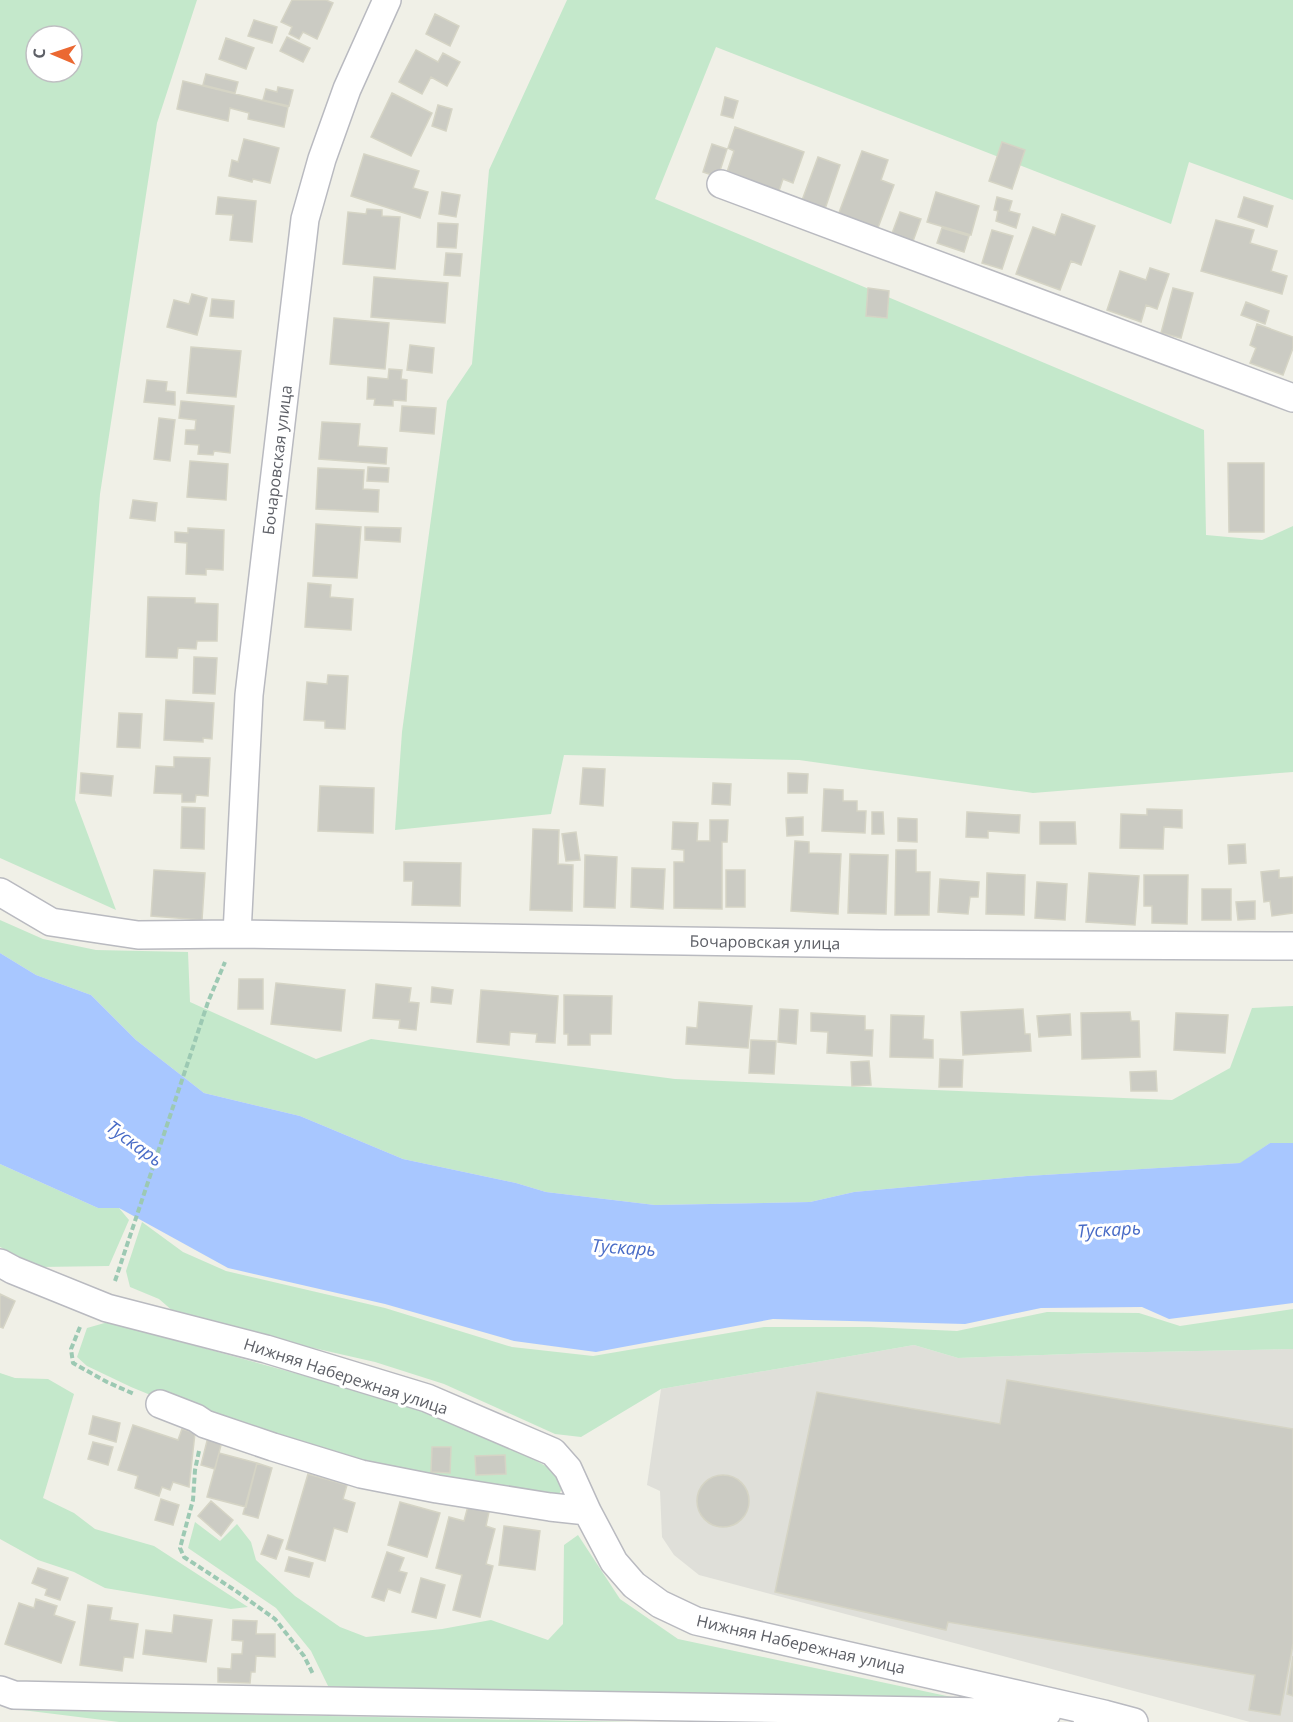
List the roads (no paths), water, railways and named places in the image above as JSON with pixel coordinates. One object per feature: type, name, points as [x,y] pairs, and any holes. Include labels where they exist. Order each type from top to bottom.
[{"type":"street","name":"Бочаровская улица","points":[[237,934],[249,695],[305,219],[322,159],[348,89],[387,0]]},
{"type":"street","points":[[721,184],[1293,399]]},
{"type":"street","name":"Бочаровская улица","points":[[0,892],[51,922],[138,935],[237,934],[880,944],[1293,946]]},
{"type":"street","name":"Нижняя Набережная улица","points":[[0,1263],[107,1308],[266,1349],[427,1398],[553,1452],[568,1469],[614,1562],[634,1585],[660,1604],[696,1621],[1134,1722]]},
{"type":"street","points":[[160,1404],[206,1424],[361,1474],[437,1489],[588,1511]]},
{"type":"street","name":"Нижняя Набережная улица","points":[[0,1690],[14,1695],[1104,1714]]},
{"type":"water","name":"Тускарь","points":[[0,953],[36,975],[91,995],[136,1040],[204,1093],[300,1116],[403,1159],[516,1183],[546,1192],[655,1205],[810,1202],[854,1192],[1027,1176],[1240,1163],[1270,1143],[1293,1143],[1293,1303],[1169,1319],[1142,1307],[1041,1308],[965,1324],[773,1319],[596,1352],[514,1341],[385,1304],[228,1268],[119,1208],[98,1208],[0,1164]]}]
